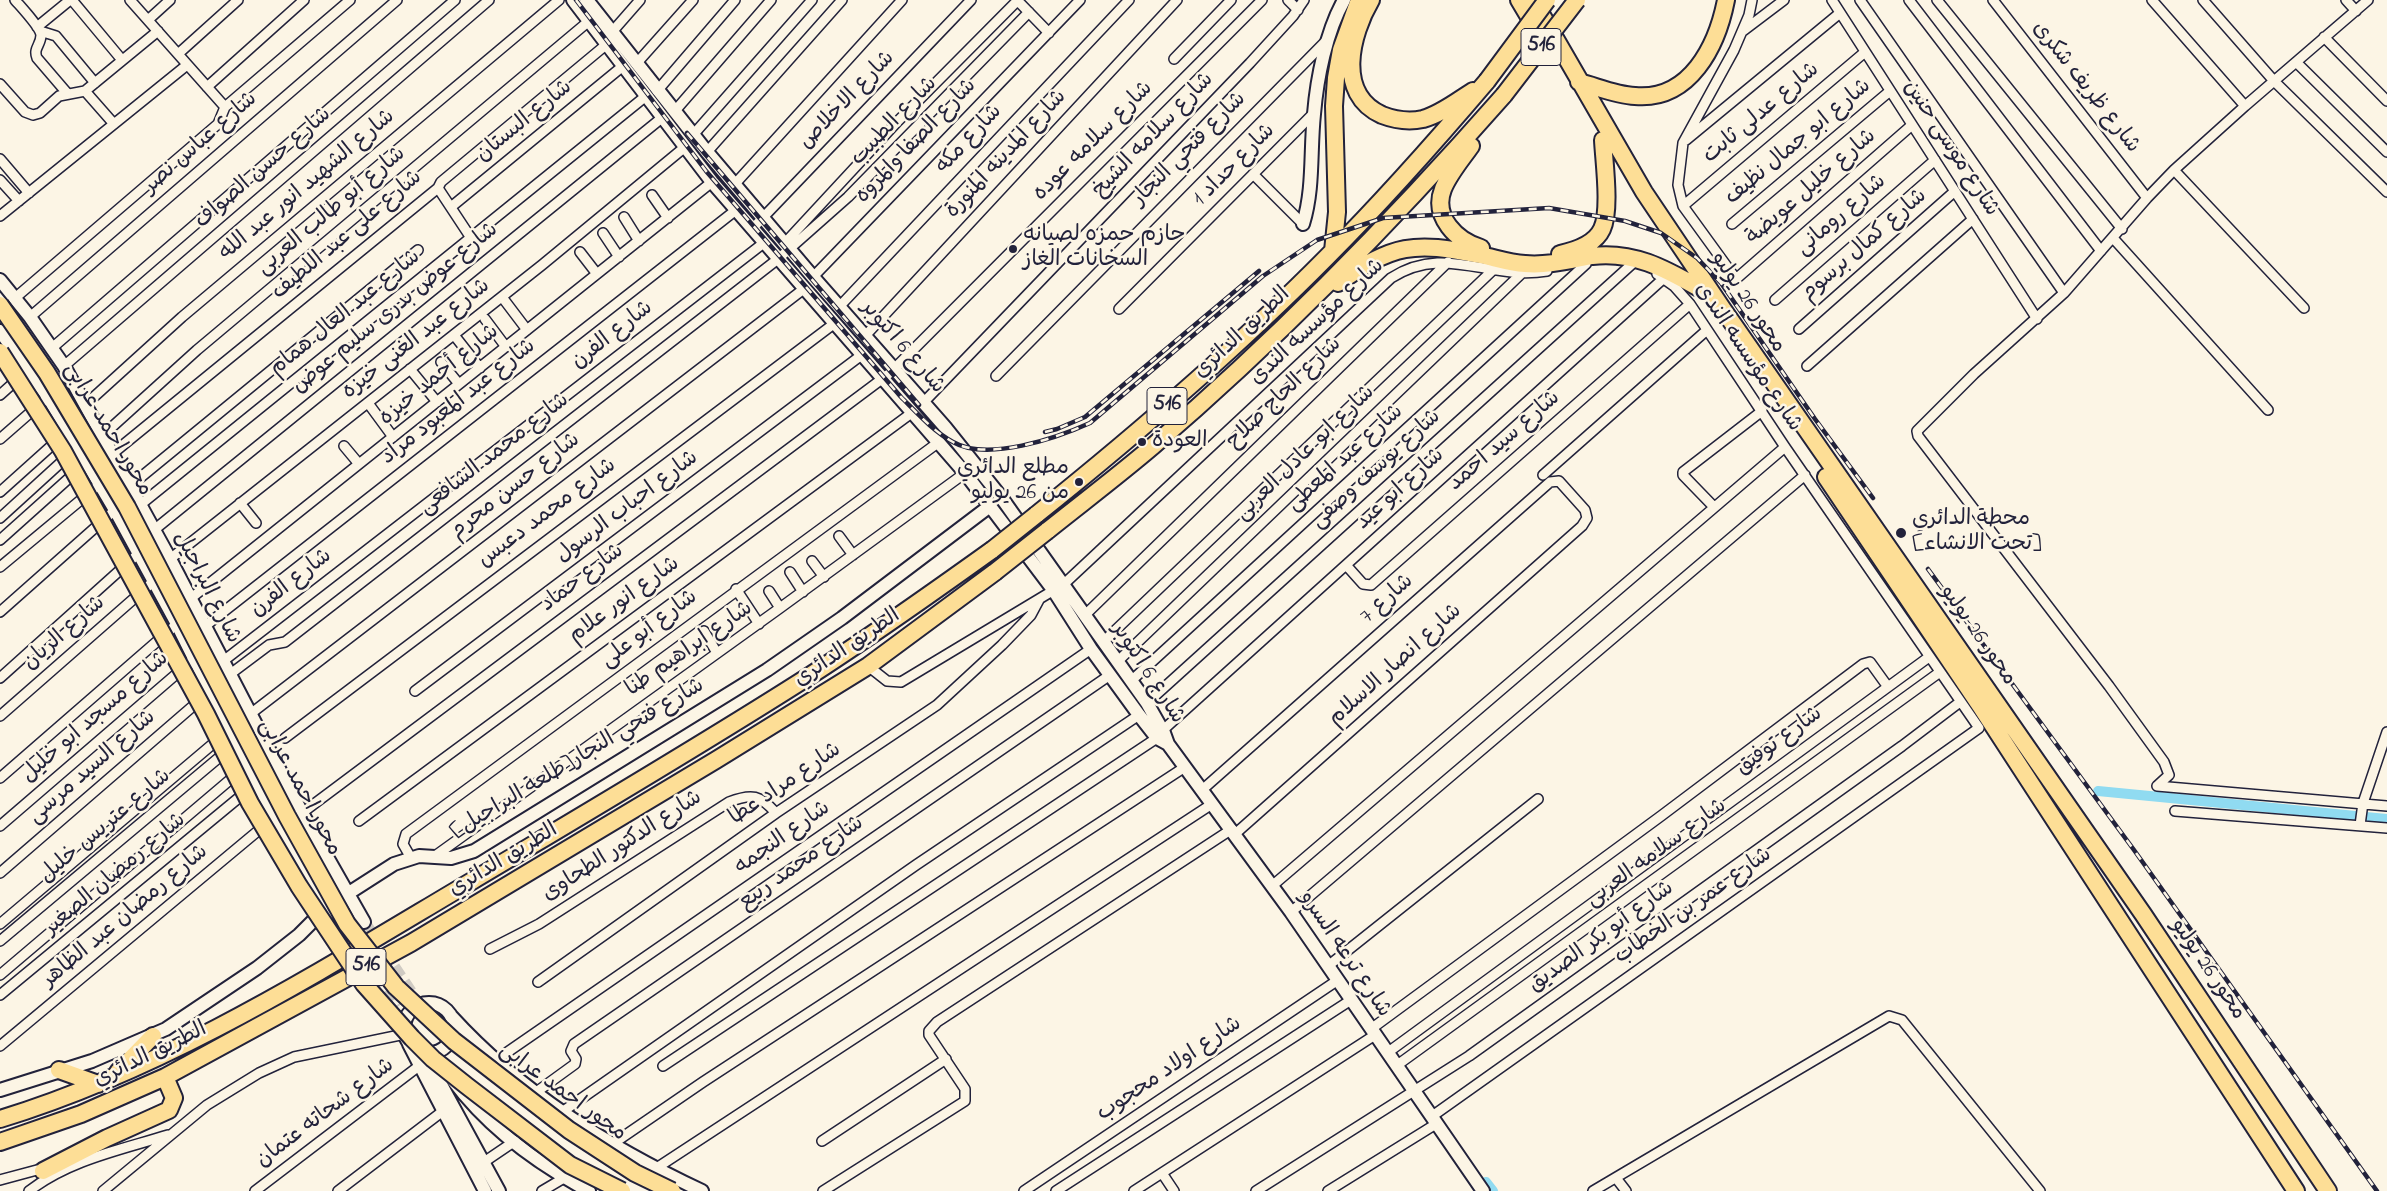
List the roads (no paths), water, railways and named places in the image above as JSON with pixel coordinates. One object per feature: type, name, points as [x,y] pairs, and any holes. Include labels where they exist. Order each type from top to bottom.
[{"type":"highway","points":[[1331,253],[1337,212],[1334,106],[1336,78],[1341,50],[1359,0]]},
{"type":"highway","points":[[1371,0],[1355,40],[1351,59],[1351,74],[1356,90],[1365,102],[1378,113],[1392,119],[1408,121],[1423,119],[1438,113],[1487,81]]},
{"type":"highway","name":"محور 26 يوليو","points":[[1518,0],[1603,140],[1699,288],[1981,707],[2296,1191]]},
{"type":"highway","name":"محور 26 يوليو","points":[[1533,0],[1644,192],[1722,308],[2137,906],[2328,1191]]},
{"type":"highway","name":"الطريق الدائري","points":[[0,1119],[38,1107],[105,1081],[179,1048],[264,1004],[738,721],[895,619],[992,550],[1136,434],[1331,253],[1413,168],[1487,81],[1547,0]]},
{"type":"highway","name":"516","points":[[1349,270],[1504,95],[1577,0]]},
{"type":"highway","points":[[1579,82],[1636,96],[1668,92],[1683,84],[1705,58],[1717,32],[1726,0]]},
{"type":"highway","points":[[1504,95],[1442,191],[1441,211],[1451,229],[1463,241],[1496,253],[1533,256],[1563,253],[1591,242],[1602,229],[1605,213],[1603,140]]},
{"type":"highway","points":[[1349,270],[1389,253],[1414,247],[1442,248],[1525,264],[1560,262],[1610,254],[1641,259],[1670,271],[1699,288]]},
{"type":"highway","name":"الطريق الدائري","points":[[0,1142],[81,1114],[165,1077],[412,943],[752,739],[868,666],[1047,532],[1153,446],[1307,305],[1349,270]]},
{"type":"highway","name":"محور احمد عرابى","points":[[7,302],[52,382],[127,507],[287,816],[348,924],[396,987],[454,1041],[569,1130],[635,1173],[672,1191]]},
{"type":"highway","name":"محور احمد عرابى","points":[[0,352],[62,451],[206,714],[250,803],[325,927],[364,984],[426,1052],[467,1086],[570,1165],[622,1191]]},
{"type":"highway","points":[[59,1070],[105,1081],[153,1036]]},
{"type":"highway","points":[[47,1173],[169,1110],[174,1098],[165,1077]]},
{"type":"street","points":[[15,0],[38,29],[40,39],[35,52],[36,58],[67,93]]},
{"type":"street","points":[[38,29],[71,0],[122,60]]},
{"type":"street","points":[[130,0],[225,107]]},
{"type":"street","points":[[148,20],[170,0]]},
{"type":"street","points":[[178,54],[238,0]]},
{"type":"street","points":[[207,87],[304,0]]},
{"type":"street","points":[[7,302],[218,124],[225,107],[350,0]]},
{"type":"street","name":"شارع عباس نصر","points":[[30,317],[397,0]]},
{"type":"street","points":[[52,348],[455,0]]},
{"type":"street","name":"شارع حسن الصواف","points":[[64,366],[488,0]]},
{"type":"street","name":"شارع الشهيد انور عبد الله","points":[[85,405],[182,317],[559,0]]},
{"type":"street","name":"شارع 6 اكتوبر","points":[[573,0],[589,21],[609,38]]},
{"type":"street","name":"شارع 6 اكتوبر","points":[[587,0],[609,38],[668,115],[684,147],[765,242],[783,252],[813,277],[865,336],[913,412],[1059,588],[1085,615],[1116,662],[1147,703],[1163,736]]},
{"type":"street","name":"شارع على عبد اللطيف","points":[[112,454],[438,188],[441,182],[609,38],[640,0]]},
{"type":"street","name":"شارع البستان","points":[[451,207],[630,65],[693,0]]},
{"type":"street","name":"شارع عبد العال همام","points":[[140,505],[652,94],[736,0]]},
{"type":"street","name":"شارع عوض بدرى سليم عوض","points":[[154,530],[668,115],[771,0]]},
{"type":"street","points":[[693,136],[812,0]]},
{"type":"street","points":[[707,152],[842,0]]},
{"type":"street","points":[[734,185],[902,0]]},
{"type":"street","name":"شارع الاخلاص","points":[[753,228],[971,0]]},
{"type":"street","points":[[783,252],[898,121],[1018,0],[1049,33]]},
{"type":"street","name":"شارع الصفا والمروه","points":[[813,277],[1080,0]]},
{"type":"street","name":"شارع مكه","points":[[840,307],[1129,0]]},
{"type":"street","name":"شارع المدينه المنورة","points":[[865,336],[1178,0]]},
{"type":"street","points":[[1174,59],[1231,0]]},
{"type":"street","name":"شارع سلامه عوده","points":[[888,374],[1262,0]]},
{"type":"street","points":[[1288,0],[1298,10]]},
{"type":"street","name":"شارع سلامه الشيخ","points":[[923,403],[1250,64],[1298,10],[1304,0]]},
{"type":"street","points":[[1303,224],[1311,191],[1314,113],[1328,38],[1344,0]]},
{"type":"street","points":[[1683,206],[1678,185],[1683,143],[1742,31],[1752,0]]},
{"type":"street","points":[[1742,31],[1784,0]]},
{"type":"street","name":"شارع موسى حنين","points":[[1832,0],[2037,319]]},
{"type":"street","points":[[1860,0],[2064,293]]},
{"type":"street","points":[[1909,0],[2101,251]]},
{"type":"street","points":[[1938,0],[2122,229]]},
{"type":"street","name":"شارع ظريف شكرى","points":[[1993,0],[2147,198]]},
{"type":"street","points":[[2152,0],[2245,106]]},
{"type":"street","points":[[2203,0],[2274,80],[2387,192]]},
{"type":"street","points":[[2346,0],[2356,11]]},
{"type":"street","points":[[2368,0],[2274,80],[2174,170],[2064,293],[1974,374],[1917,432],[1918,436],[2109,686],[2164,762],[2169,775],[2158,786],[2387,806]]},
{"type":"street","name":"شارع الطبيب","points":[[783,252],[848,197],[1029,12]]},
{"type":"street","points":[[1683,143],[1840,12]]},
{"type":"street","name":"شارع أبو طالب العربى","points":[[0,518],[79,447],[101,433],[589,21]]},
{"type":"street","points":[[38,29],[56,36],[95,83]]},
{"type":"street","points":[[0,84],[25,112],[32,115],[40,113],[59,96],[85,91],[158,31]]},
{"type":"street","name":"شارع فتحي النجار","points":[[996,376],[1328,38]]},
{"type":"street","points":[[2324,38],[2387,101]]},
{"type":"street","name":"شارع عدلى ثابت","points":[[1683,206],[1865,52]]},
{"type":"street","points":[[2296,62],[2387,152]]},
{"type":"street","points":[[0,216],[187,65]]},
{"type":"street","points":[[85,91],[114,124]]},
{"type":"street","name":"شارع ابو جمال نظيف","points":[[1732,224],[1890,91]]},
{"type":"street","name":"شارع حداد 1","points":[[1119,309],[1314,113]]},
{"type":"street","name":"شارع 6 اكتوبر","points":[[668,115],[693,136],[763,218],[805,288],[835,323],[863,354],[923,403],[945,427],[1001,497],[1059,588],[1091,649],[1139,715],[1163,736]]},
{"type":"street","name":"شارع خليل عويضة","points":[[1683,206],[1736,279],[1912,125]]},
{"type":"street","name":"شارع عبد الغنى خيزه","points":[[170,559],[502,297],[684,147]]},
{"type":"street","points":[[0,159],[29,193]]},
{"type":"street","name":"شارع رومانى","points":[[1775,300],[1935,160]]},
{"type":"street","points":[[2174,170],[2304,308]]},
{"type":"street","points":[[1253,174],[1303,224]]},
{"type":"street","points":[[0,180],[19,201]]},
{"type":"street","name":"شارع أحمد خيزه","points":[[190,599],[712,182]]},
{"type":"street","points":[[438,188],[471,238]]},
{"type":"street","name":"شارع كمال برسوم","points":[[1799,329],[1955,191]]},
{"type":"street","points":[[652,195],[668,218]]},
{"type":"street","name":"شارع عبد المعبود مراد","points":[[204,627],[736,210]]},
{"type":"street","points":[[624,217],[639,241]]},
{"type":"street","points":[[1807,366],[1973,219]]},
{"type":"street","points":[[603,233],[619,257]]},
{"type":"street","points":[[2113,238],[2268,410]]},
{"type":"street","name":"شارع الفرن","points":[[222,662],[765,242]]},
{"type":"street","points":[[130,486],[418,250]]},
{"type":"street","points":[[580,252],[597,274]]},
{"type":"street","name":"شارع محمد الشافعى","points":[[229,675],[270,645],[285,642],[783,252]]},
{"type":"street","name":"شارع مؤسسه الندى","points":[[868,666],[887,681],[901,682],[1059,588],[1391,278],[1418,264],[1448,262],[1521,274],[1601,262],[1632,264],[1664,278],[1690,304],[1785,447],[1979,728]]},
{"type":"street","name":"شارع الحاج صلاح","points":[[1085,615],[1448,262]]},
{"type":"street","name":"شارع عبد المعطى","points":[[1131,681],[1586,264]]},
{"type":"street","name":"شارع يوسف وصفى","points":[[1147,703],[1632,264]]},
{"type":"street","points":[[1103,642],[1493,270]]},
{"type":"street","name":"شارع ابو عادل العربى","points":[[1116,662],[1521,274]]},
{"type":"street","name":"شارع ابو عيد","points":[[663,1066],[1163,736],[1346,564],[1664,278]]},
{"type":"street","name":"شارع البراجيل","points":[[0,280],[7,302],[30,317],[64,366],[170,559],[249,715],[347,895],[364,922]]},
{"type":"street","name":"شارع حسن محرم","points":[[249,715],[805,288]]},
{"type":"street","points":[[502,297],[527,330]]},
{"type":"street","name":"شارع سيد احمد","points":[[1346,564],[1363,584],[1371,585],[1690,304]]},
{"type":"street","points":[[485,319],[506,347]]},
{"type":"street","name":"شارع محمد دعبس","points":[[285,738],[835,323]]},
{"type":"street","points":[[1543,475],[1707,330]]},
{"type":"street","name":"شارع البراجيل","points":[[0,331],[48,397],[115,510],[195,658],[247,766],[343,933]]},
{"type":"street","points":[[454,335],[480,368]]},
{"type":"street","points":[[0,372],[43,336]]},
{"type":"street","name":"شارع احباب الرسول","points":[[415,691],[863,354]]},
{"type":"street","points":[[441,362],[459,384]]},
{"type":"street","points":[[0,395],[29,369]]},
{"type":"street","points":[[410,369],[437,402]]},
{"type":"street","name":"شارع حماد","points":[[302,813],[888,374]]},
{"type":"street","points":[[0,440],[48,397]]},
{"type":"street","points":[[368,403],[393,437]]},
{"type":"street","points":[[1714,507],[1683,475],[1683,472],[1762,411]]},
{"type":"street","name":"شارع انور علام","points":[[359,821],[913,412]]},
{"type":"street","points":[[0,492],[69,430]]},
{"type":"street","name":"شارع أبو على","points":[[411,858],[403,844],[406,834],[736,589],[939,442]]},
{"type":"street","points":[[344,446],[359,464]]},
{"type":"street","points":[[1272,886],[1785,447]]},
{"type":"street","points":[[0,540],[86,462]]},
{"type":"street","name":"شارع ابراهيم طنا","points":[[435,856],[759,624],[965,473]]},
{"type":"street","points":[[1291,912],[1805,475]]},
{"type":"street","name":"شارع 7","points":[[1202,790],[1553,480],[1561,483],[1585,510],[1586,518],[1582,526]]},
{"type":"street","points":[[0,567],[100,484]]},
{"type":"street","points":[[240,503],[256,523]]},
{"type":"street","name":"شارع فتحي النجار[طلعة البراجيل]","points":[[153,1036],[180,1020],[256,968],[300,935],[327,907],[394,864],[411,858],[457,857],[474,851],[767,670],[842,618],[990,506]]},
{"type":"street","points":[[0,612],[115,510]]},
{"type":"street","name":"شارع انصار الاسلام","points":[[946,1059],[929,1035],[929,1031],[937,1022],[1233,831],[1582,526]]},
{"type":"street","points":[[839,536],[854,555]]},
{"type":"street","points":[[0,678],[139,553]]},
{"type":"street","points":[[812,561],[824,577]]},
{"type":"street","points":[[790,572],[803,592]]},
{"type":"street","name":"شارع الريان","points":[[0,716],[154,581]]},
{"type":"street","points":[[736,589],[759,624]]},
{"type":"street","points":[[769,591],[780,608]]},
{"type":"street","name":"شارع مراد عطا","points":[[538,982],[776,813],[937,705],[1002,645],[1031,615],[1039,600]]},
{"type":"street","points":[[0,778],[177,624]]},
{"type":"street","points":[[704,631],[718,653]]},
{"type":"street","name":"شارع النجمه","points":[[496,1060],[1091,649]]},
{"type":"street","name":"شارع توفيق","points":[[1392,1050],[1929,657]]},
{"type":"street","name":"شارع مسجد ابو خليل","points":[[0,826],[195,658]]},
{"type":"street","points":[[1134,1191],[1375,1030],[1863,664],[1870,662],[1888,687]]},
{"type":"street","name":"شارع سلامه العربى","points":[[1401,1063],[1940,672]]},
{"type":"street","name":"شارع محمد ربيع","points":[[535,1093],[576,1064],[576,1059],[571,1051],[574,1044],[1110,675]]},
{"type":"street","name":"شارع السيد مرسى","points":[[0,873],[210,692]]},
{"type":"street","name":"شارع أبو بكر الصديق","points":[[1256,1191],[1469,1056],[1902,746],[1960,702]]},
{"type":"street","points":[[562,1112],[916,866],[1139,715]]},
{"type":"street","name":"شارع عمر بن الخطاب","points":[[1328,1191],[1436,1117],[1979,728]]},
{"type":"street","points":[[0,924],[229,730]]},
{"type":"street","points":[[2360,825],[2363,804],[2387,732]]},
{"type":"street","name":"شارع ترعه السرو","points":[[1163,736],[1291,912],[1351,1000],[1392,1050],[1419,1088],[1483,1191]]},
{"type":"street","name":"شارع عتريس خليل","points":[[0,940],[236,743]]},
{"type":"street","points":[[0,976],[247,766]]},
{"type":"street","points":[[612,1145],[703,1082],[1185,767]]},
{"type":"street","name":"شارع رمضان الصغير","points":[[0,995],[257,783]]},
{"type":"street","name":"شارع الدكتور الطحاوى","points":[[490,949],[539,924],[729,802],[757,797],[767,803],[776,813]]},
{"type":"street","points":[[1328,966],[1538,799]]},
{"type":"street","points":[[655,1169],[1212,804]]},
{"type":"street","points":[[2176,811],[2387,828]]},
{"type":"street","name":"شارع رمضان عبد الظاهر","points":[[0,1046],[275,816]]},
{"type":"street","name":"شارع اولاد محجوب","points":[[1024,1191],[1338,980]]},
{"type":"street","points":[[405,1021],[416,1000],[437,1004],[478,1044],[535,1093],[612,1145],[655,1169],[702,1191]]},
{"type":"street","points":[[1056,1191],[1351,1000]]},
{"type":"street","points":[[396,1008],[405,1021],[407,1039],[419,1066],[482,1189]]},
{"type":"street","points":[[429,1053],[444,1049],[452,1040],[454,1028],[451,1016]]},
{"type":"street","points":[[1593,1191],[1889,1016],[1902,1020],[2040,1191]]},
{"type":"street","points":[[0,1090],[92,1061],[153,1036]]},
{"type":"street","points":[[103,1191],[225,1093],[294,1057],[407,1039],[429,1053],[480,1112],[564,1178],[589,1191]]},
{"type":"street","points":[[429,1053],[462,1123],[499,1191]]},
{"type":"street","points":[[822,1141],[946,1059],[965,1089],[965,1101],[960,1106],[823,1191]]},
{"type":"street","name":"شارع شحاته عتمان","points":[[255,1191],[419,1066]]},
{"type":"street","points":[[338,1191],[443,1111]]},
{"type":"street","points":[[462,1123],[467,1118],[480,1112]]},
{"type":"street","points":[[29,1191],[47,1173],[173,1133]]},
{"type":"street","points":[[484,1162],[515,1141]]},
{"type":"street","points":[[0,1180],[37,1170],[47,1173]]},
{"type":"street","points":[[1162,1173],[1174,1191]]},
{"type":"street","points":[[542,1191],[564,1178]]},
{"type":"street","points":[[1616,1178],[1626,1191]]},
{"type":"waterway","points":[[2098,791],[2387,819]]},
{"type":"waterway","points":[[1486,1182],[1493,1191]]},
{"type":"tunnel","points":[[364,922],[413,995]]},
{"type":"tunnel","points":[[343,933],[396,1008]]},
{"type":"railway","points":[[576,0],[706,171],[901,397],[939,433],[967,448],[984,450],[1022,446],[1090,423],[1263,276],[1317,240],[1383,218],[1549,208],[1625,221],[1661,233],[1697,258],[1721,283],[1815,419],[1873,498]]},
{"type":"railway","points":[[687,133],[919,405]]},
{"type":"railway","points":[[1045,432],[1085,417],[1259,271]]},
{"type":"railway","points":[[1928,569],[2134,850],[2377,1191]]},
{"type":"place","name":"حازم حمزه لصيانه السخانات الغاز","points":[[1013,249]]},
{"type":"place","name":"العودة","points":[[1142,442]]},
{"type":"place","name":"مطلع الدائري من 26 يوليو","points":[[1079,482]]},
{"type":"place","name":"محطة الدائري [تحت الانشاء]","points":[[1901,533]]}]
